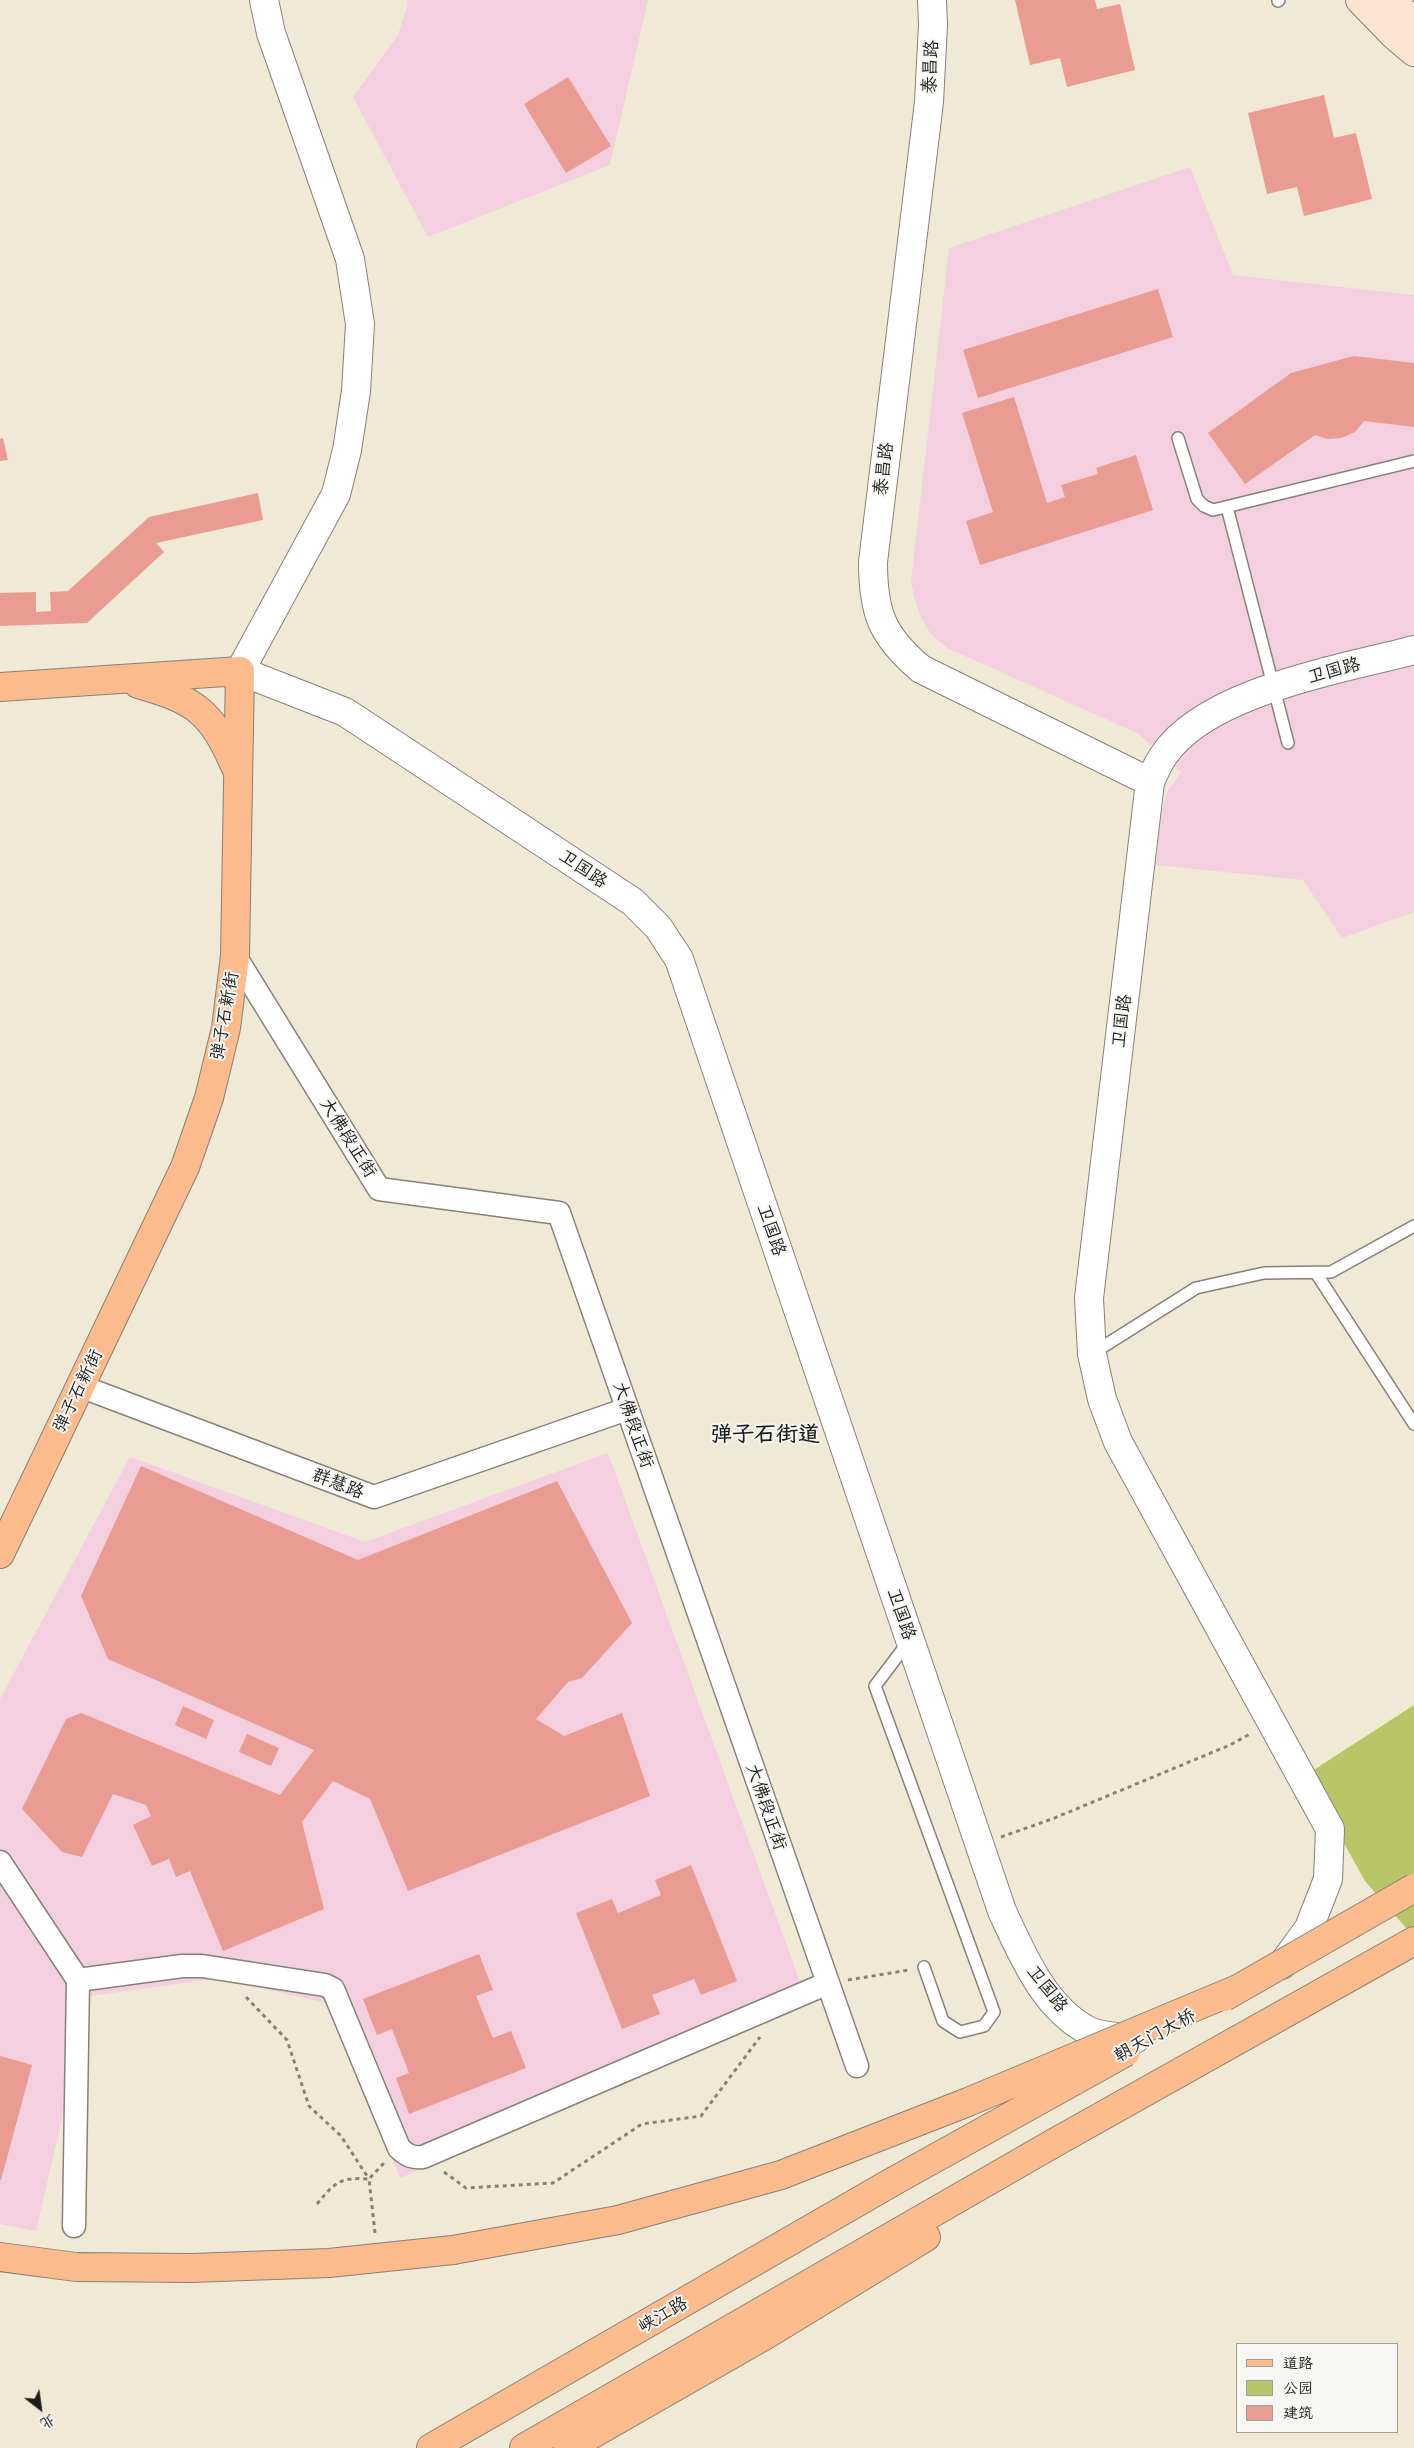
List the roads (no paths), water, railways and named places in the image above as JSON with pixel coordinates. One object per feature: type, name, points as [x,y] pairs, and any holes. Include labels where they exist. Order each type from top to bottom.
[{"type":"main road","points":[[1360,0],[1394,35],[1414,52]]},
{"type":"main road","points":[[1392,0],[1414,23]]},
{"type":"main road","points":[[0,687],[240,671]]},
{"type":"main road","name":"弹子石新街","points":[[0,1554],[185,1167],[209,1098],[226,1028],[235,956],[240,671]]},
{"type":"main road","points":[[121,679],[189,702],[206,716],[222,735],[238,774]]},
{"type":"main road","name":"朝天门大桥","points":[[894,2181],[1240,1988],[1414,1888]]},
{"type":"main road","points":[[568,2448],[769,2332],[1054,2143],[1414,1941]]},
{"type":"main road","points":[[3,2258],[76,2266],[192,2268],[329,2264],[454,2250],[618,2220],[781,2175],[968,2102],[1240,1988]]},
{"type":"main road","name":"峡江路","points":[[431,2448],[894,2181]]},
{"type":"main road","points":[[524,2448],[924,2228]]},
{"type":"street","points":[[240,671],[336,494],[347,450],[356,391],[360,324],[350,259],[271,32],[264,0]]},
{"type":"street","name":"泰昌路","points":[[932,0],[933,25],[929,102],[873,562],[873,586],[878,611],[887,634],[902,653],[921,669],[1150,782]]},
{"type":"street","name":"卫国路","points":[[240,671],[345,712],[633,902],[658,926],[679,959],[1002,1911],[1021,1952],[1051,1998],[1070,2018],[1090,2031],[1138,2040],[1198,2020],[1241,1997],[1278,1971],[1310,1928],[1328,1879],[1330,1829],[1118,1442],[1102,1399],[1092,1354],[1089,1298],[1150,782],[1164,754],[1185,732],[1213,713],[1247,696],[1414,650]]},
{"type":"street","name":"大佛段正街","points":[[235,956],[379,1189],[559,1214],[857,2066]]},
{"type":"street","name":"群慧路","points":[[80,1386],[374,1497],[627,1409]]},
{"type":"street","points":[[0,1862],[78,1980],[74,2226]]},
{"type":"street","points":[[78,1980],[182,1966],[220,1969],[325,1985],[332,1989],[399,2148],[406,2155],[423,2157],[828,1983]]},
{"type":"lane","points":[[1178,438],[1197,499],[1204,506],[1213,510],[1414,461]]},
{"type":"lane","points":[[1227,507],[1288,743]]},
{"type":"lane","points":[[1092,1354],[1196,1288],[1264,1273],[1331,1272],[1414,1226]]},
{"type":"lane","points":[[1316,1273],[1414,1424]]},
{"type":"lane","points":[[910,1640],[875,1686],[994,2012],[984,2026],[960,2032],[943,2021],[924,1967]]},
{"type":"district","name":"弹子石街道","points":[[765,1435]]}]
